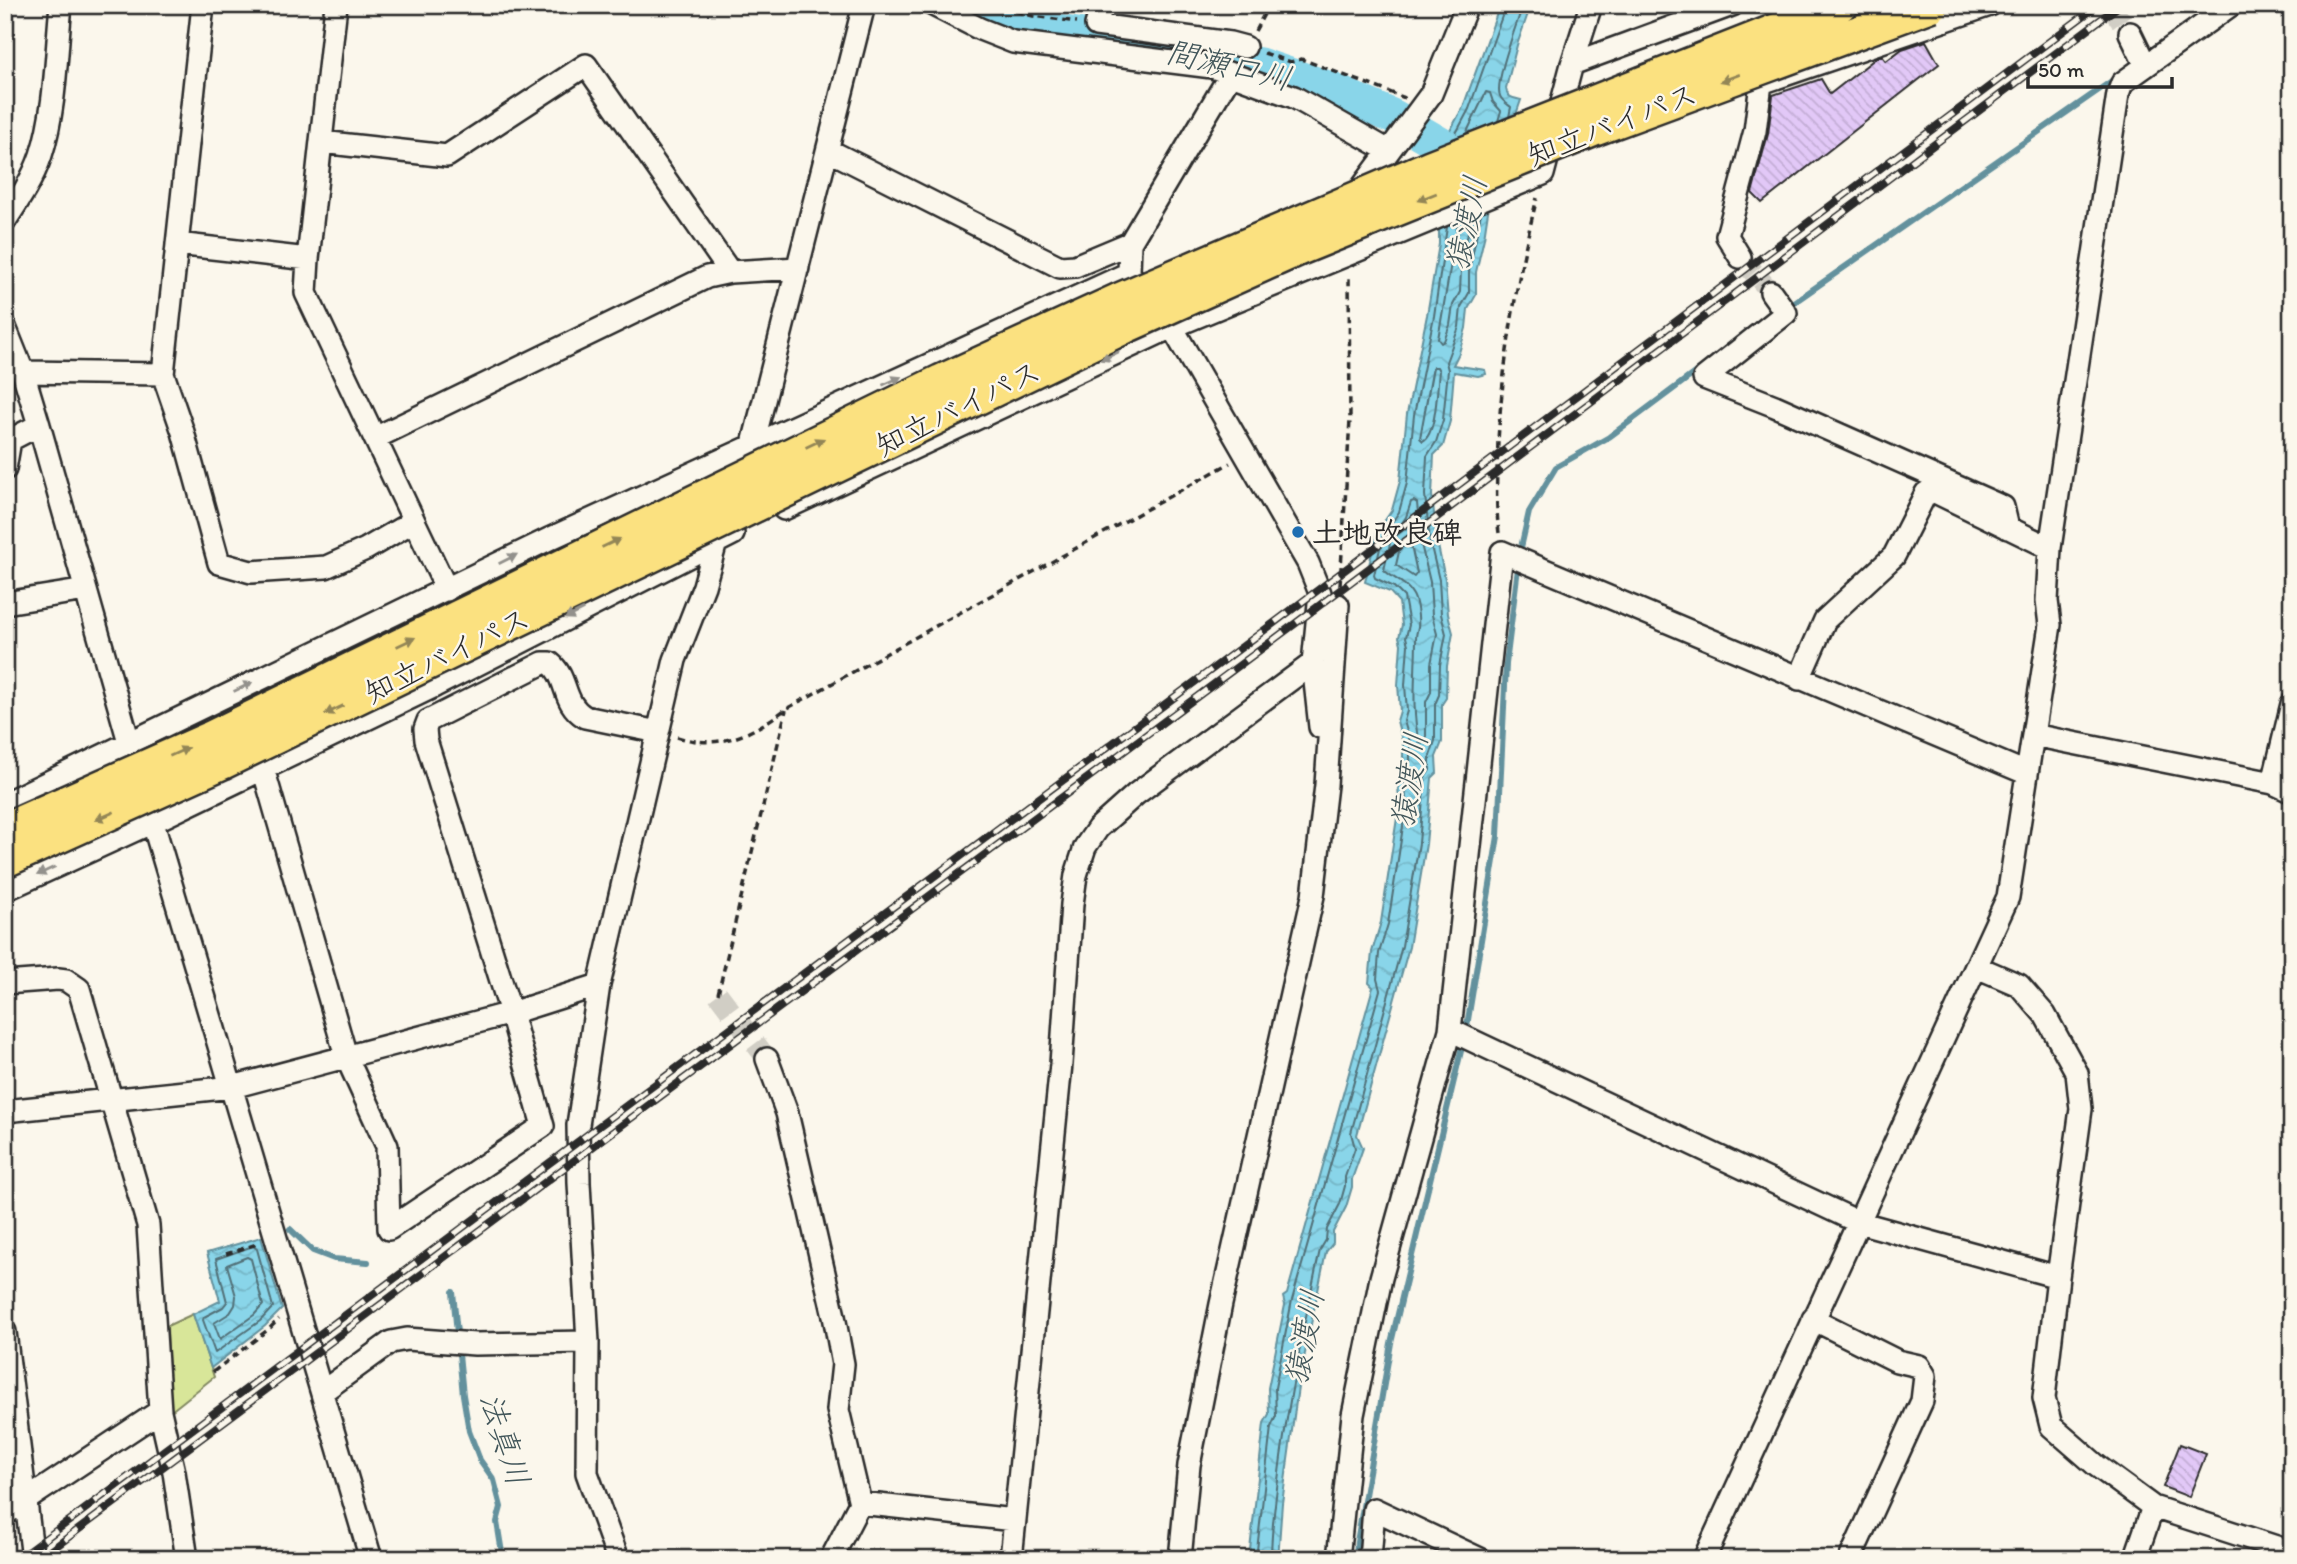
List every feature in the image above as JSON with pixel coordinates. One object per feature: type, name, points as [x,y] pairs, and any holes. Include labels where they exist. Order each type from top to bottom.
[{"type":"highway","name":"知立バイパス","points":[[5,829],[210,738],[929,387],[1118,300],[1429,167],[1840,5]]},
{"type":"highway","name":"知立バイパス","points":[[5,861],[222,763],[1112,333],[1299,249],[1596,129],[1932,5]]},
{"type":"street","points":[[5,221],[25,190],[41,154],[50,115],[61,5]]},
{"type":"street","points":[[203,5],[163,374],[183,432],[219,563],[251,572],[326,567],[366,549],[414,521]]},
{"type":"street","points":[[336,5],[306,293],[447,590]]},
{"type":"street","points":[[771,515],[753,444],[864,5]]},
{"type":"street","points":[[933,5],[1013,42],[1212,67],[1294,97],[1389,151]]},
{"type":"street","points":[[1349,255],[1363,186],[1431,94],[1466,5]]},
{"type":"street","points":[[5,890],[435,686],[771,515],[1172,327],[1544,174],[1572,64],[1591,5]]},
{"type":"street","points":[[1572,64],[1732,5]]},
{"type":"street","points":[[1740,257],[1727,236],[1755,131],[1761,83],[1990,5]]},
{"type":"street","points":[[1704,1559],[2008,897],[2050,625],[2047,601],[2050,548],[2118,94],[2122,83],[2231,5]]},
{"type":"street","points":[[1099,15],[1245,47]]},
{"type":"street","points":[[2130,33],[2146,66]]},
{"type":"street","points":[[321,142],[447,156],[586,65],[730,272]]},
{"type":"street","points":[[1230,75],[1130,243],[1129,273],[1172,327],[1308,563],[1320,593],[1313,663],[1326,785]]},
{"type":"street","points":[[828,150],[1060,267],[1075,266],[1130,243]]},
{"type":"street","points":[[177,244],[308,260]]},
{"type":"street","points":[[375,438],[707,277],[730,272],[798,268]]},
{"type":"street","points":[[5,803],[549,539],[1129,273]]},
{"type":"street","points":[[1771,292],[1786,313],[1704,377],[2003,507],[2008,528]]},
{"type":"street","points":[[5,327],[23,372],[39,425],[129,742],[371,1559]]},
{"type":"street","points":[[23,372],[163,374]]},
{"type":"street","points":[[5,468],[10,439],[39,425]]},
{"type":"street","points":[[618,1559],[587,1473],[588,1342],[578,1125],[599,985],[675,660],[704,586],[716,542],[700,471]]},
{"type":"street","points":[[1799,679],[1825,620],[1894,556],[1926,493],[1931,490],[2050,548]]},
{"type":"street","points":[[1338,1559],[1353,1415],[1381,1278],[1450,1030],[1502,552],[2026,773]]},
{"type":"street","points":[[5,603],[86,590]]},
{"type":"street","points":[[1180,1559],[1189,1465],[1221,1304],[1313,896],[1326,785],[1338,605]]},
{"type":"street","points":[[263,768],[346,1056],[387,1146],[389,1229],[543,1126],[511,1013],[426,740],[425,729],[428,721],[543,663],[550,663],[558,669],[569,702],[575,711],[585,717],[658,732]]},
{"type":"street","points":[[1011,1559],[1061,1064],[1072,904],[1076,875],[1085,847],[1098,828],[1136,794],[1313,663]]},
{"type":"street","points":[[2032,734],[2283,788],[2292,704]]},
{"type":"street","points":[[1977,967],[2020,985],[2045,1015],[2077,1073],[2081,1109],[2043,1398],[2051,1426],[2097,1466],[2153,1507],[2292,1552]]},
{"type":"street","points":[[5,984],[58,979],[66,980],[79,989],[148,1225],[160,1411],[174,1472],[187,1559]]},
{"type":"street","points":[[5,1111],[232,1087],[511,1013],[599,985]]},
{"type":"street","points":[[1450,1030],[1858,1222],[2058,1276]]},
{"type":"street","points":[[767,1059],[787,1112],[834,1316],[842,1364],[838,1410],[860,1503],[831,1559]]},
{"type":"street","points":[[1814,1319],[1897,1361],[1919,1366],[1925,1376],[1922,1401],[1850,1559]]},
{"type":"street","points":[[5,1332],[33,1559]]},
{"type":"street","points":[[322,1392],[391,1342],[407,1339],[475,1344],[588,1342]]},
{"type":"street","points":[[5,1514],[160,1411]]},
{"type":"street","points":[[860,1503],[1014,1520]]},
{"type":"street","points":[[2135,1559],[2153,1507]]},
{"type":"street","points":[[1370,1559],[1374,1509],[1480,1559]]},
{"type":"path","points":[[993,5],[1033,16],[1099,15]]},
{"type":"path","points":[[1269,5],[1245,47],[1292,62],[1301,59],[1423,104]]},
{"type":"path","points":[[1502,552],[1495,503],[1506,346],[1533,214],[1544,174]]},
{"type":"path","points":[[1338,605],[1350,420],[1349,255]]},
{"type":"path","points":[[658,732],[691,741],[727,741],[771,720],[786,709],[1245,455]]},
{"type":"path","points":[[719,994],[786,709]]},
{"type":"path","points":[[226,1254],[266,1241]]},
{"type":"path","points":[[213,1372],[270,1329],[283,1315]]},
{"type":"green space","points":[[193,1314],[214,1377],[170,1412],[167,1326]]},
{"type":"water","name":"猿渡川","points":[[1500,5],[1531,5],[1506,88],[1509,96],[1521,100],[1492,185],[1476,272],[1476,295],[1468,309],[1466,328],[1453,365],[1485,370],[1486,374],[1478,376],[1454,372],[1450,421],[1443,446],[1434,455],[1432,495],[1453,633],[1447,666],[1446,698],[1442,704],[1442,742],[1436,757],[1437,773],[1432,778],[1426,844],[1409,947],[1357,1135],[1363,1148],[1346,1207],[1333,1232],[1333,1243],[1326,1252],[1298,1387],[1282,1503],[1278,1559],[1249,1559],[1264,1423],[1269,1414],[1268,1388],[1285,1305],[1283,1297],[1287,1294],[1373,987],[1369,983],[1372,952],[1381,922],[1399,805],[1398,782],[1403,761],[1403,744],[1397,721],[1400,711],[1399,637],[1402,625],[1399,602],[1390,592],[1365,582],[1377,532],[1392,510],[1400,481],[1407,414],[1427,315],[1439,231],[1461,164],[1432,146],[1437,137],[1445,140],[1463,107]]},
{"type":"water","points":[[261,1237],[282,1309],[265,1326],[211,1368],[193,1314],[220,1301],[207,1253]]},
{"type":"building","points":[[1926,41],[1939,64],[1762,203],[1752,193],[1768,134],[1773,95],[1821,79],[1830,94],[1876,58],[1882,56],[1886,61],[1902,49]]},
{"type":"building","points":[[2180,1444],[2206,1454],[2189,1497],[2163,1487]]},
{"type":"waterway","name":"間瀬口川","points":[[963,5],[978,13],[1022,26],[1260,65],[1325,87],[1394,117],[1474,164]]},
{"type":"waterway","points":[[1786,308],[2116,78]]},
{"type":"waterway","points":[[1356,1559],[1391,1343],[1467,1026],[1498,836],[1506,664],[1520,552],[1529,512],[1556,467],[1609,437],[1700,369]]},
{"type":"waterway","name":"法真川","points":[[290,1229],[313,1251],[334,1259],[368,1262]]},
{"type":"waterway","name":"法真川","points":[[453,1292],[469,1431],[480,1460],[494,1480],[501,1507],[497,1522],[503,1559]]},
{"type":"tunnel","points":[[2109,5],[2130,33]]},
{"type":"tunnel","points":[[1740,257],[1771,292]]},
{"type":"tunnel","points":[[718,994],[767,1059]]},
{"type":"railway","points":[[18,1559],[2098,5]]},
{"type":"railway","points":[[39,1559],[1296,623],[2120,5]]},
{"type":"place","name":"土地改良碑","points":[[1298,532]]}]
